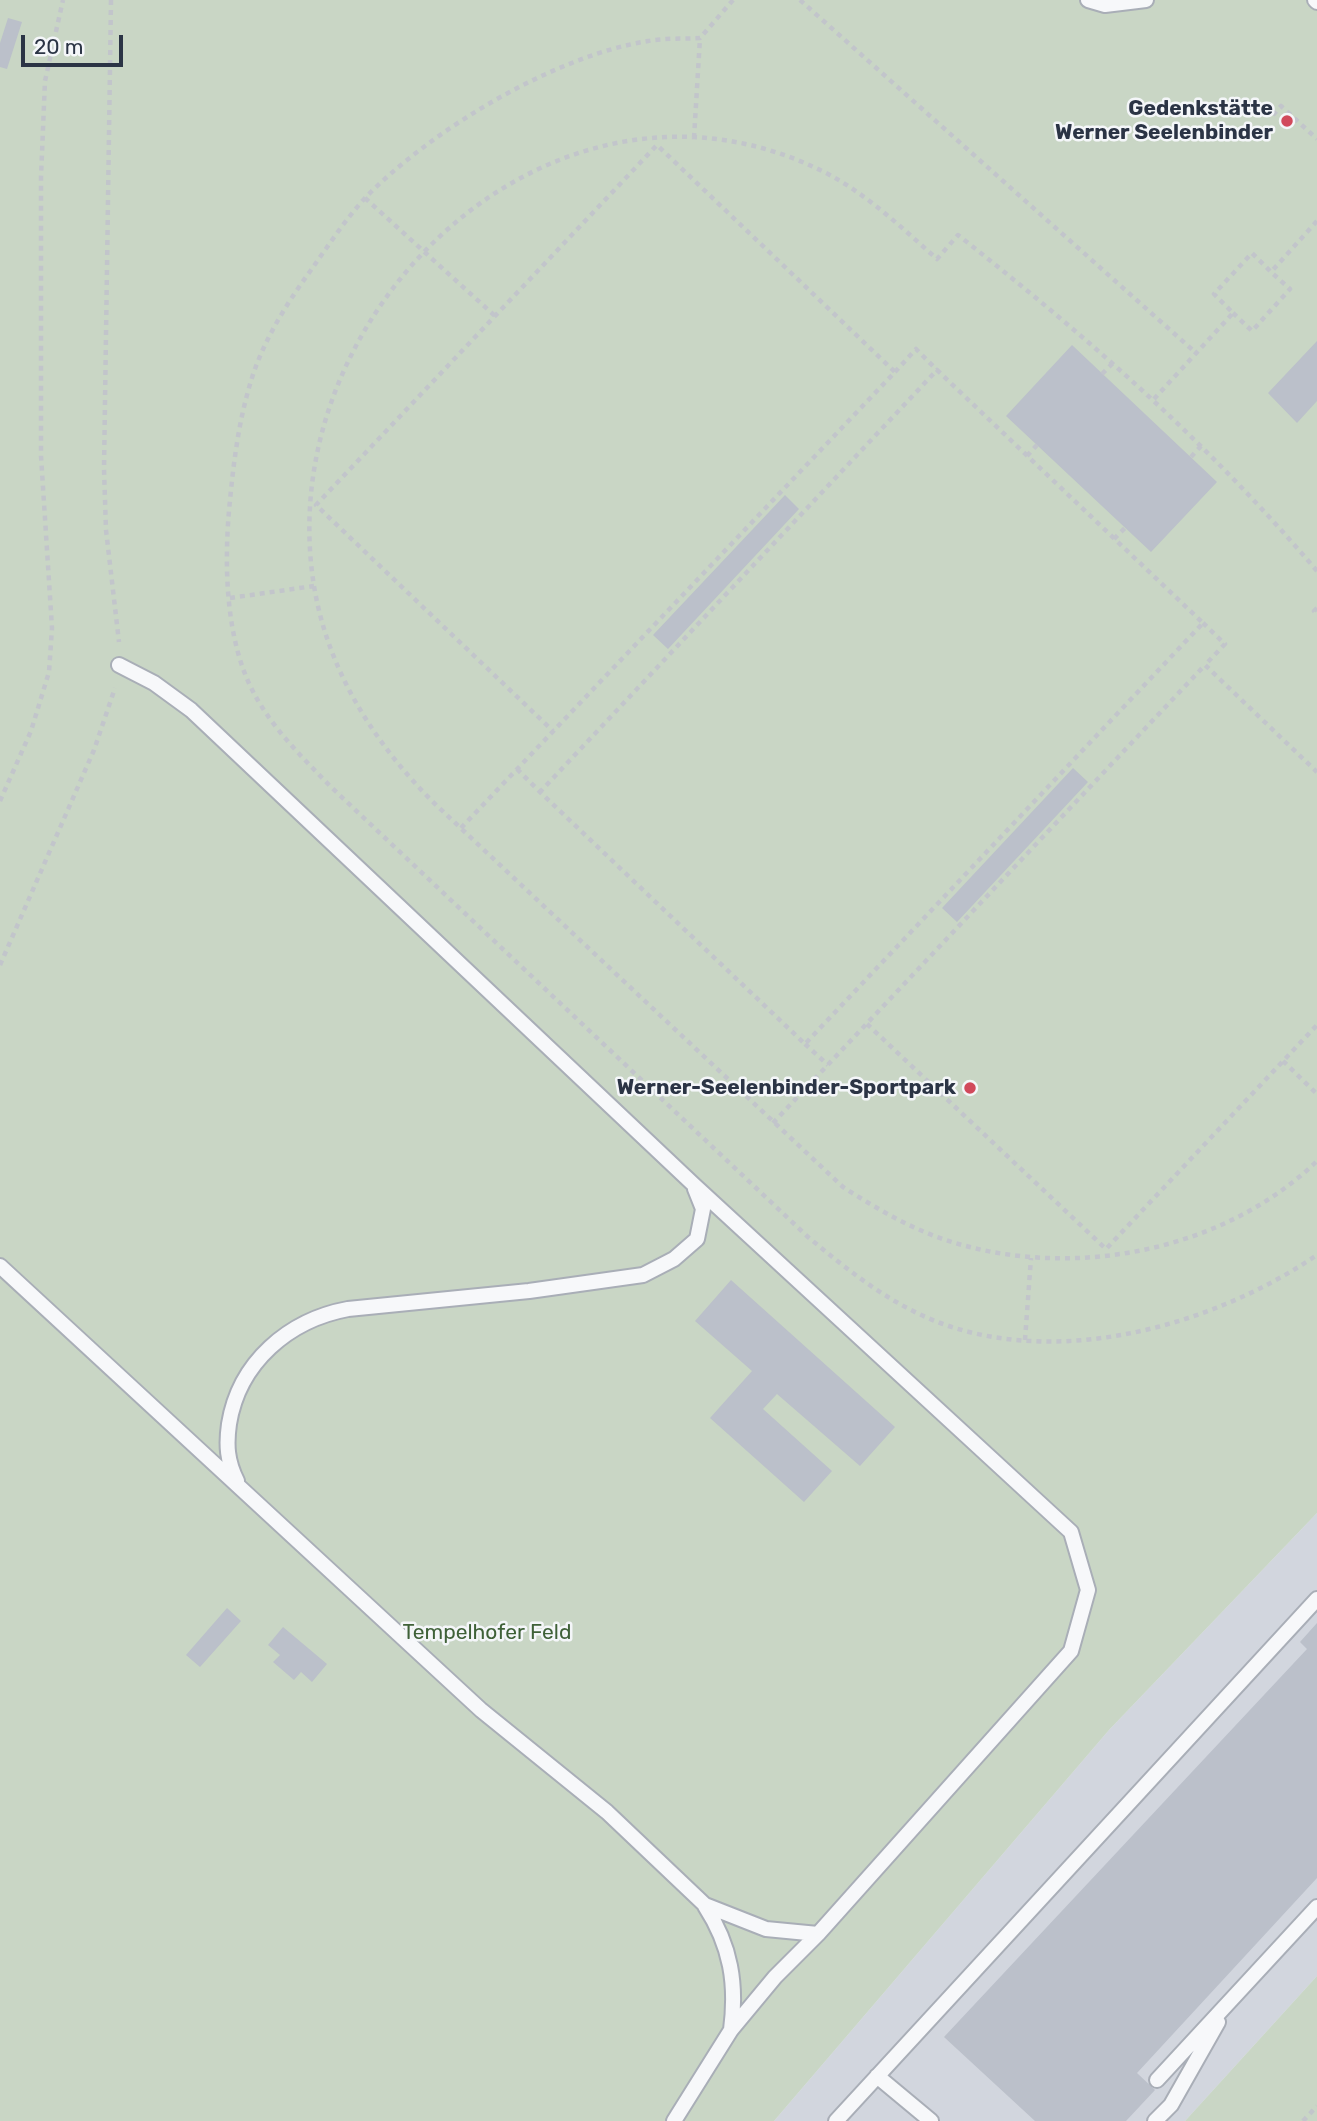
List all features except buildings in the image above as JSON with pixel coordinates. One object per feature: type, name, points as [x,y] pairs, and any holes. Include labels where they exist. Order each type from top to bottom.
[{"type":"lane","points":[[1088,0],[1105,5],[1146,0]]},
{"type":"lane","points":[[119,665],[154,683],[191,710],[693,1184],[1071,1532],[1088,1590],[1071,1651],[818,1934],[775,1977],[731,2030],[674,2121]]},
{"type":"lane","points":[[243,1491],[229,1463],[227,1437],[232,1403],[244,1375],[267,1349],[299,1325],[323,1314],[348,1309],[529,1291],[643,1275],[674,1259],[697,1239],[703,1209],[693,1184]]},
{"type":"lane","points":[[0,1266],[517,1742],[617,1820],[705,1905],[729,1951],[734,2003],[731,2030]]},
{"type":"lane","points":[[836,2121],[1317,1599]]},
{"type":"lane","points":[[705,1905],[766,1929],[818,1934]]},
{"type":"lane","points":[[1157,2080],[1317,1907]]},
{"type":"lane","points":[[1155,2121],[1171,2105],[1230,2000]]},
{"type":"lane","points":[[877,2076],[931,2121]]},
{"type":"path","points":[[0,801],[31,731],[50,661],[52,628],[41,456],[41,177],[45,81],[63,0]]},
{"type":"path","points":[[0,965],[94,750],[112,703],[119,665],[118,625],[106,530],[104,469],[111,0]]},
{"type":"path","points":[[694,138],[701,38],[733,0]]},
{"type":"path","points":[[800,0],[1196,353]]},
{"type":"path","points":[[701,38],[648,41],[592,56],[538,78],[485,105],[426,146],[365,198],[285,306],[251,379],[234,454],[227,536],[230,598],[238,650],[254,695],[283,737],[330,786],[808,1237],[868,1286],[919,1314],[972,1333],[1024,1340],[1137,1332],[1199,1316],[1275,1283],[1317,1255]]},
{"type":"path","points":[[1273,115],[1281,106],[1317,139]]},
{"type":"path","points":[[313,504],[657,145],[657,138]]},
{"type":"path","points":[[1317,571],[1255,498],[1154,399],[958,235],[937,259],[866,198],[828,174],[756,148],[694,138],[657,138],[599,146],[531,170],[476,206],[425,252],[364,328],[342,372],[318,449],[313,504],[314,586],[339,671],[362,716],[385,751],[412,782],[843,1187],[875,1208],[952,1242],[1031,1258],[1107,1256],[1184,1238],[1228,1221],[1270,1198],[1317,1161]]},
{"type":"path","points":[[657,145],[895,372]]},
{"type":"path","points":[[365,198],[495,316]]},
{"type":"path","points":[[1272,272],[1317,221]]},
{"type":"path","points":[[1252,253],[1272,272],[1290,289],[1252,331],[1214,294],[1252,253]]},
{"type":"path","points":[[1154,399],[1233,313]]},
{"type":"path","points":[[461,828],[916,349],[1225,644],[773,1123]]},
{"type":"path","points":[[1102,374],[1113,363]]},
{"type":"path","points":[[540,792],[937,370]]},
{"type":"path","points":[[1027,456],[1037,445]]},
{"type":"path","points":[[1191,457],[1201,446]]},
{"type":"path","points":[[313,504],[553,731]]},
{"type":"path","points":[[1114,539],[1125,528]]},
{"type":"path","points":[[230,598],[314,586]]},
{"type":"path","points":[[1317,608],[1314,611],[1317,614]]},
{"type":"path","points":[[806,1044],[1203,623]]},
{"type":"path","points":[[1205,665],[1317,772]]},
{"type":"path","points":[[517,769],[828,1065]]},
{"type":"path","points":[[867,1024],[1106,1249],[1107,1256]]},
{"type":"path","points":[[1106,1249],[1317,1025]]},
{"type":"path","points":[[1283,1061],[1317,1094]]},
{"type":"path","points":[[1024,1340],[1031,1258]]},
{"type":"path","points":[[1303,2121],[1317,2106]]},
{"type":"shaded area","points":[[1317,1513],[1317,1976],[1185,2121],[774,2121],[1109,1730]]},
{"type":"green space","name":"Tempelhofer Feld","points":[[0,0],[1317,0],[1317,1513],[1109,1730],[774,2121],[0,2121]]},
{"type":"green space","points":[[1317,1976],[1317,2121],[1185,2121]]},
{"type":"place","name":"Gedenkstätte Werner Seelenbinder","points":[[1287,121]]},
{"type":"place","name":"Werner-Seelenbinder-Sportpark","points":[[970,1088]]}]
